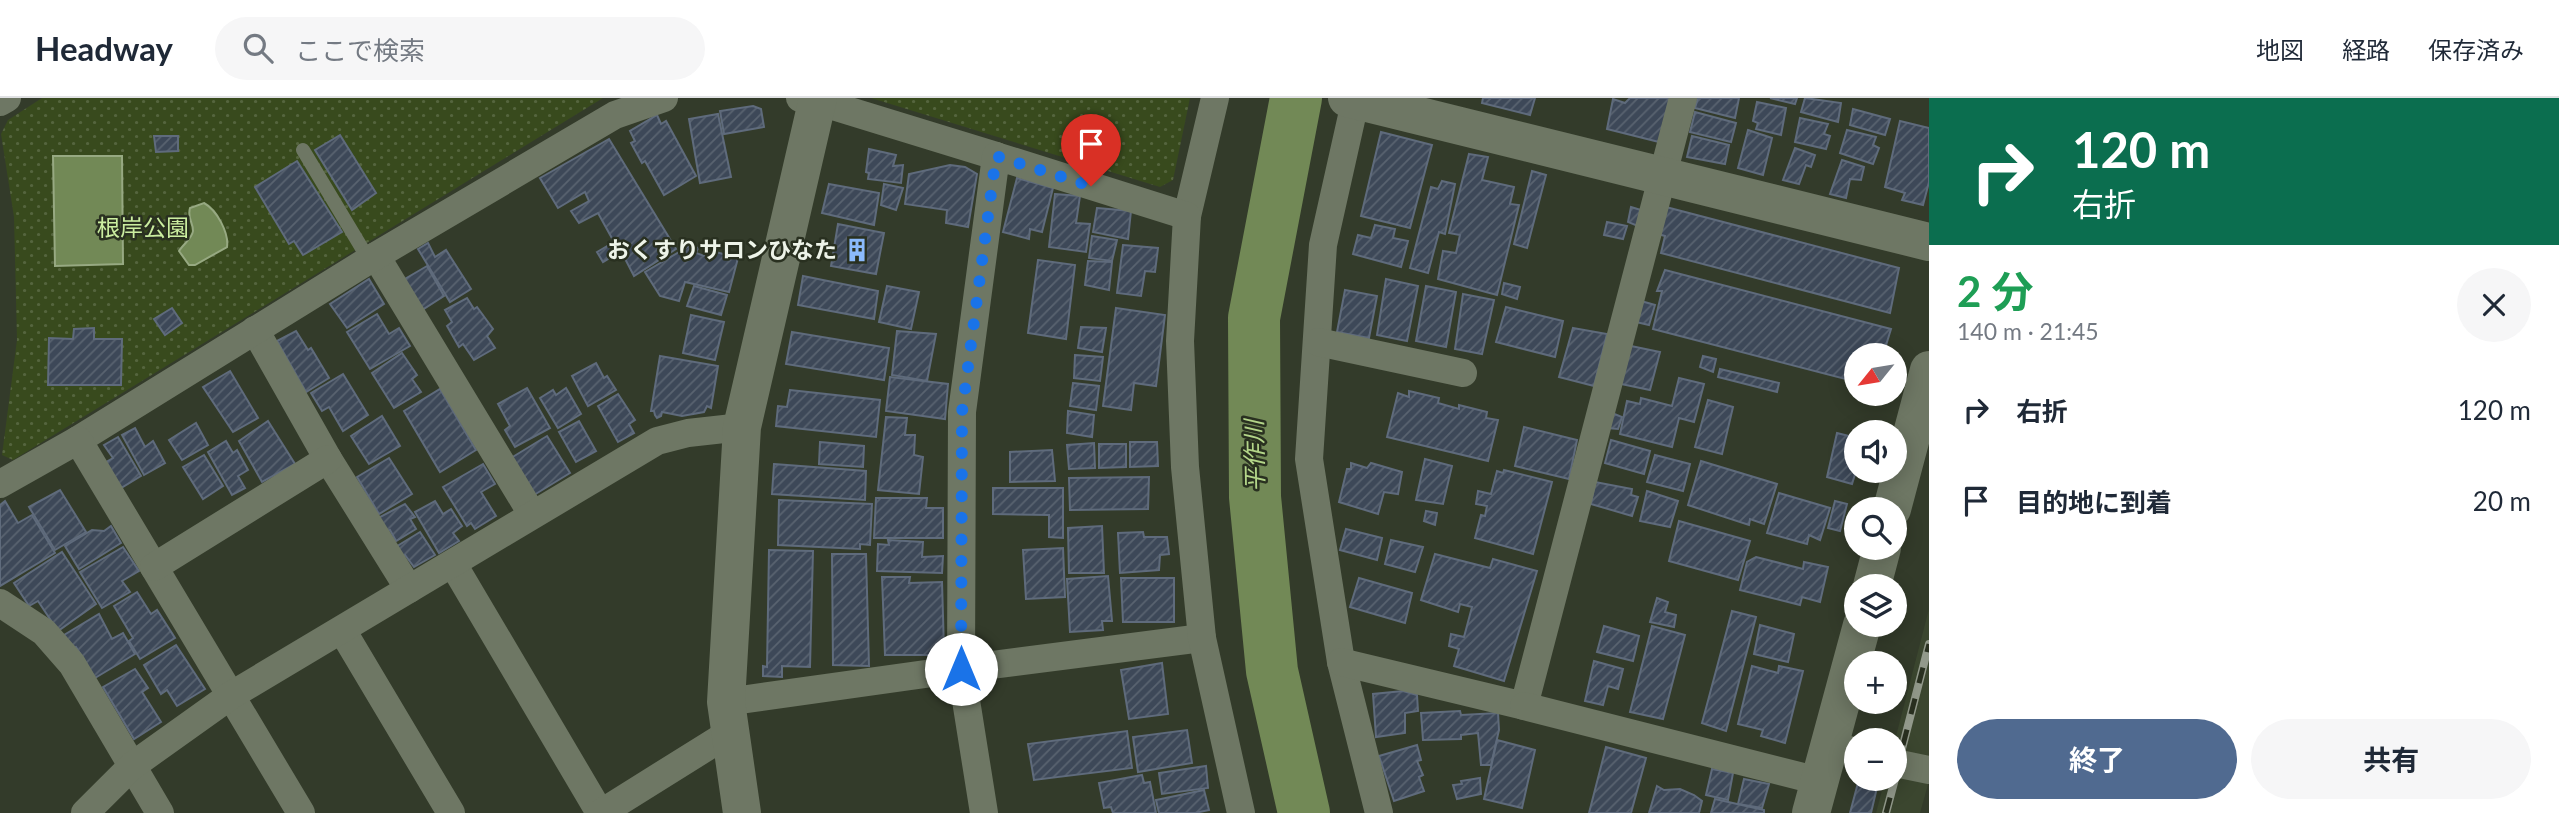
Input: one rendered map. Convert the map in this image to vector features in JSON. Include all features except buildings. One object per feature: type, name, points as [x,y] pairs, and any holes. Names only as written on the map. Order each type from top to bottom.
[{"type":"street","points":[[0,102],[7,98]]},
{"type":"street","points":[[0,484],[78,440],[373,258],[615,115],[664,98]]},
{"type":"street","points":[[1214,98],[1187,216],[1180,341],[1185,467],[1202,638],[1241,813]]},
{"type":"street","points":[[1524,706],[1683,98]]},
{"type":"street","points":[[742,813],[728,718],[742,427],[812,99],[1187,216]]},
{"type":"street","points":[[1379,813],[1340,662],[1309,459],[1323,245],[1352,99],[1929,242]]},
{"type":"street","points":[[984,813],[961,669],[962,412],[996,156]]},
{"type":"street","points":[[373,258],[532,514]]},
{"type":"street","points":[[255,330],[328,459],[409,589]]},
{"type":"street","points":[[1318,342],[1463,373]]},
{"type":"street","points":[[1895,497],[1929,370]]},
{"type":"street","points":[[85,813],[132,766],[230,696],[532,514],[657,441],[688,433],[742,427]]},
{"type":"street","points":[[78,440],[301,813]]},
{"type":"street","points":[[154,567],[328,459]]},
{"type":"street","points":[[453,564],[600,813],[728,718],[961,669],[1202,638]]},
{"type":"street","points":[[0,603],[44,632],[72,664],[160,813]]},
{"type":"street","points":[[342,630],[451,813]]},
{"type":"street","points":[[1340,662],[1524,706],[1815,797],[1843,748],[1859,637]]},
{"type":"street","points":[[1907,766],[1929,771]]},
{"type":"lane","points":[[303,150],[373,258]]},
{"type":"shaded area","points":[[53,156],[122,156],[123,264],[55,266]]},
{"type":"shaded area","points":[[204,203],[221,222],[227,247],[195,265],[189,265],[179,251],[192,234],[190,208]]},
{"type":"shaded area","points":[[1929,609],[1929,781],[1920,813],[1876,813],[1882,791],[1907,791],[1907,728],[1898,728],[1902,714],[1907,714],[1907,694]]},
{"type":"green space","name":"根岸公園","points":[[42,98],[603,98],[13,460],[2,455],[17,340],[14,217],[1,134],[8,120]]},
{"type":"green space","points":[[871,98],[1190,98],[1173,180],[1160,187]]},
{"type":"waterway","name":"平作川","points":[[1296,98],[1254,318],[1255,497],[1272,671],[1304,813]]},
{"type":"railway","points":[[1907,729],[1929,644]]},
{"type":"railway","points":[[1886,813],[1892,791]]},
{"type":"place","name":"おくすりサロンひなた","points":[[857,250]]},
{"type":"route","points":[[961,669],[962,412],[996,156],[1091,186]]}]
